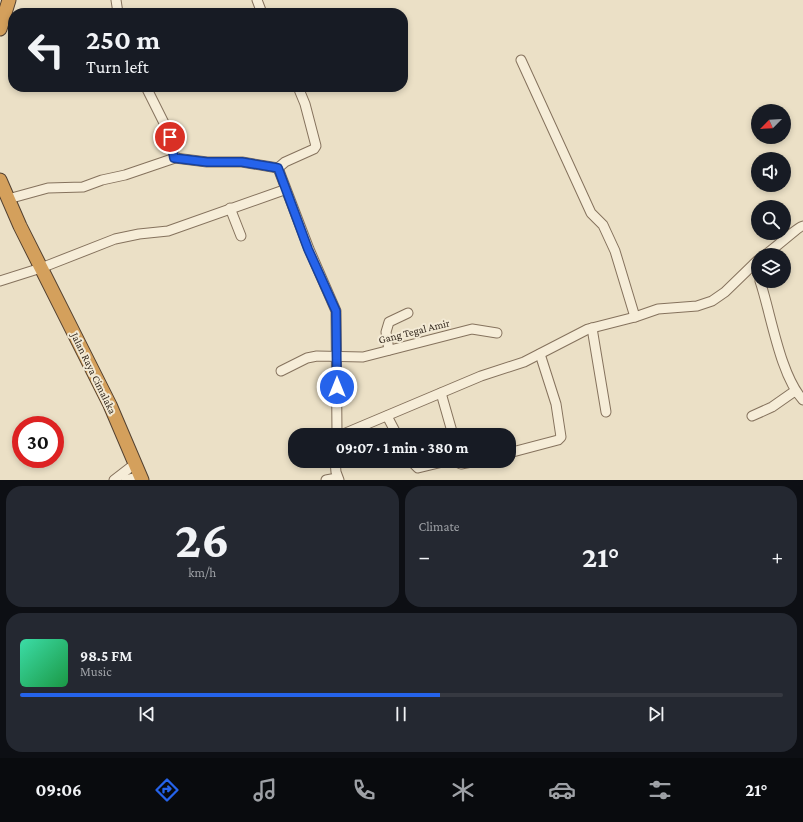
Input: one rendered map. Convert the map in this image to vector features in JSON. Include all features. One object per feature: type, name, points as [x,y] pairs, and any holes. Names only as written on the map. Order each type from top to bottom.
[{"type":"highway","points":[[0,29],[9,0]]},
{"type":"highway","name":"Jalan Raya Cimalaka","points":[[0,180],[41,268],[110,405],[139,473]]},
{"type":"street","points":[[521,60],[591,213],[603,225],[615,251],[635,317]]},
{"type":"street","points":[[148,92],[168,131],[174,158]]},
{"type":"street","points":[[278,168],[285,162],[314,149],[316,146],[305,104],[300,92]]},
{"type":"street","points":[[8,199],[48,188],[83,187],[102,180],[125,175],[174,158],[207,162],[242,162],[278,168]]},
{"type":"street","points":[[278,168],[284,190],[336,311],[337,428]]},
{"type":"street","points":[[0,281],[41,268],[115,239],[139,234],[168,231],[284,190]]},
{"type":"street","points":[[230,208],[242,236]]},
{"type":"street","points":[[776,248],[798,227],[803,226]]},
{"type":"street","points":[[358,428],[481,376],[508,368],[540,354],[571,336],[592,328],[635,317],[658,309],[697,306],[712,301],[751,267]]},
{"type":"street","points":[[762,288],[777,344],[796,392],[803,400]]},
{"type":"street","points":[[389,350],[386,332],[389,322],[408,313]]},
{"type":"street","points":[[592,328],[606,412]]},
{"type":"street","name":"Gang Tegal Amir","points":[[281,371],[307,358],[317,356],[363,357],[472,329],[497,333]]},
{"type":"street","points":[[516,452],[558,440],[561,437],[556,404],[540,354]]},
{"type":"street","points":[[752,416],[772,407],[792,392],[796,392]]},
{"type":"street","points":[[441,393],[451,428]]},
{"type":"street","points":[[387,416],[393,428]]},
{"type":"street","points":[[326,480],[338,479],[336,468]]},
{"type":"street","points":[[114,480],[139,473]]},
{"type":"street","points":[[126,480],[139,473]]},
{"type":"route","points":[[170,137],[174,158],[207,162],[242,162],[278,168],[284,190],[288,196],[308,249],[336,311],[337,387]]}]
